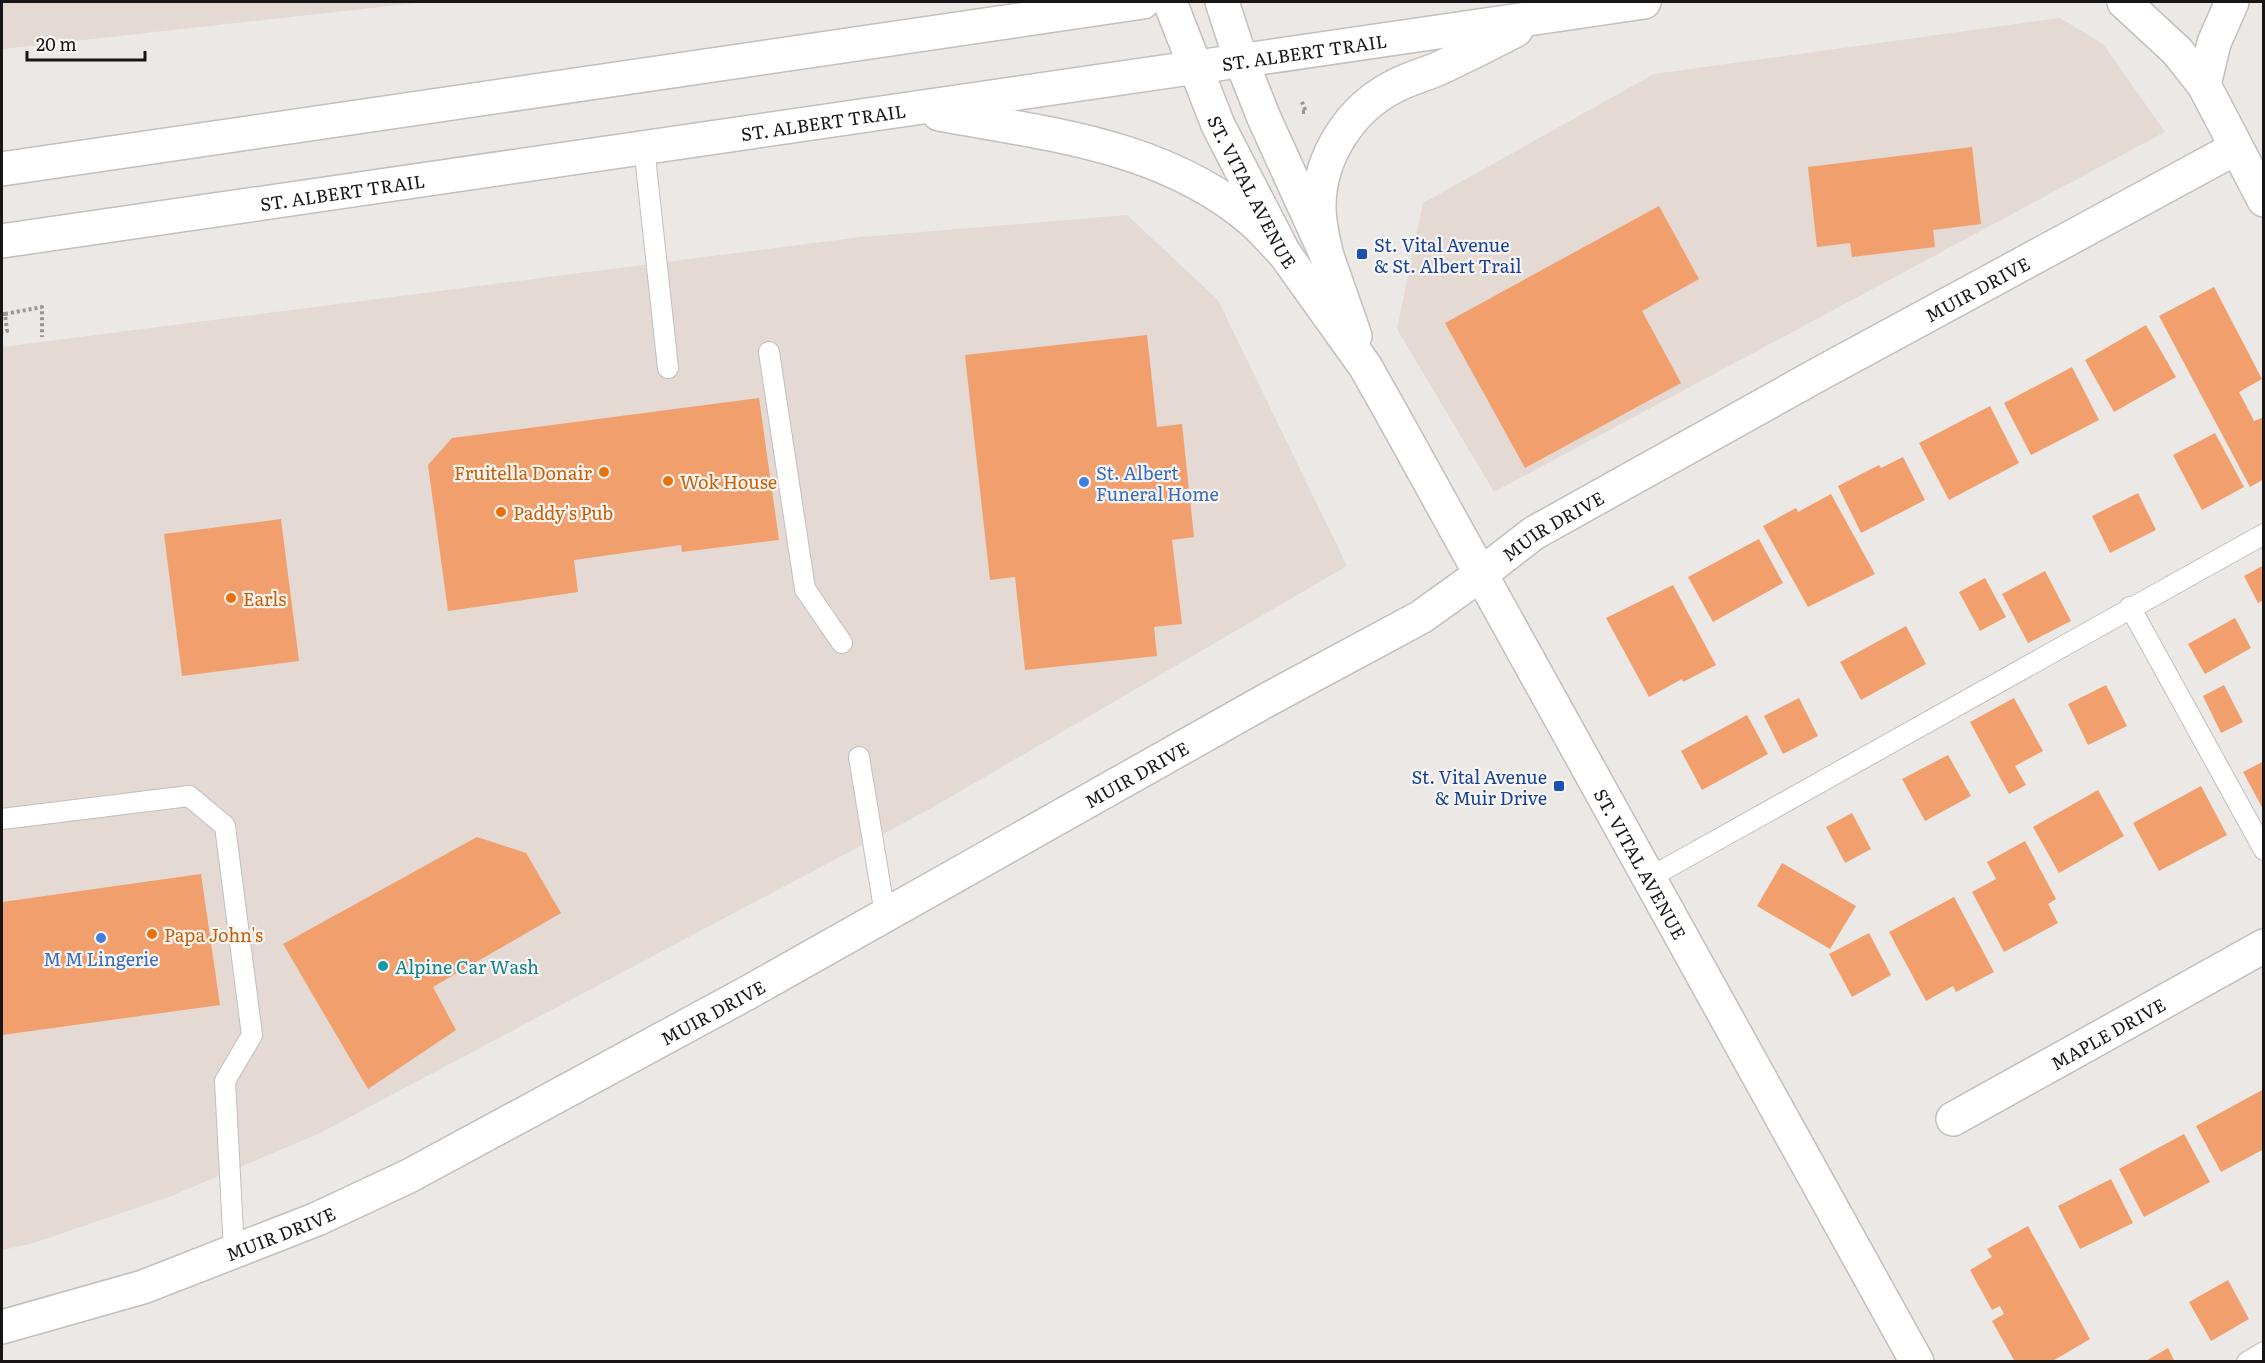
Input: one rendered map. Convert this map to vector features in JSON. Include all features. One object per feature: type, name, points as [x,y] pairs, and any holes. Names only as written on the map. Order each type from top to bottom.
[{"type":"street","points":[[2,169],[1143,2]]},
{"type":"street","name":"ST. VITAL AVENUE","points":[[1170,2],[1218,125],[1284,253],[1365,366],[1917,1362]]},
{"type":"street","name":"ST. VITAL AVENUE","points":[[1222,2],[1241,60],[1264,118],[1327,256],[1365,366]]},
{"type":"street","name":"ST. ALBERT TRAIL","points":[[2,241],[1644,2]]},
{"type":"street","points":[[2124,2],[2177,51],[2204,84],[2264,200]]},
{"type":"street","points":[[2204,84],[2214,43],[2232,2]]},
{"type":"street","points":[[1327,256],[1321,232],[1319,207],[1321,182],[1328,159],[1339,137],[1355,116],[1374,98],[1396,85],[1442,66],[1542,18]]},
{"type":"street","points":[[910,108],[1067,137],[1110,147],[1153,162],[1189,179],[1223,200],[1255,223],[1284,253]]},
{"type":"street","name":"MUIR DRIVE","points":[[2,1327],[143,1287],[317,1219],[409,1176],[738,997],[1264,701],[1421,617],[1534,533],[1821,373],[2236,148]]},
{"type":"street","name":"MAPLE DRIVE","points":[[1953,1119],[2264,946]]},
{"type":"lane","points":[[644,147],[668,368]]},
{"type":"lane","points":[[769,352],[805,589],[842,643]]},
{"type":"lane","points":[[1649,878],[2264,534]]},
{"type":"lane","points":[[2130,607],[2264,850]]},
{"type":"lane","points":[[859,757],[885,914]]},
{"type":"lane","points":[[2,819],[189,796],[225,826],[252,1035],[225,1081],[234,1251]]},
{"type":"lane","points":[[2247,1362],[2264,1352]]},
{"type":"path","points":[[2,332],[7,331],[3,314],[42,307],[42,337]]},
{"type":"shaded area","points":[[2,2],[426,2],[2,49]]},
{"type":"shaded area","points":[[2060,18],[2103,44],[2165,132],[1494,492],[1397,329],[1423,203],[1654,74]]},
{"type":"shaded area","points":[[1127,215],[1218,300],[1347,566],[928,810],[318,1134],[169,1197],[30,1244],[2,1250],[2,347],[861,237]]},
{"type":"building","points":[[1972,147],[1981,224],[1933,230],[1935,247],[1852,257],[1850,243],[1817,247],[1808,167]]},
{"type":"building","points":[[1659,206],[1699,279],[1642,311],[1681,383],[1525,468],[1445,323]]},
{"type":"building","points":[[2214,287],[2262,379],[2239,392],[2254,421],[2264,417],[2264,479],[2250,487],[2159,316]]},
{"type":"building","points":[[2146,325],[2176,377],[2114,412],[2085,360]]},
{"type":"building","name":"St. Albert Funeral Home","points":[[1147,335],[1157,427],[1182,424],[1194,537],[1172,540],[1182,624],[1154,627],[1157,656],[1025,670],[1015,577],[990,580],[965,355]]},
{"type":"building","points":[[2072,367],[2099,420],[2031,455],[2004,403]]},
{"type":"building","points":[[759,398],[779,540],[682,552],[681,545],[574,560],[578,592],[448,611],[428,465],[452,438]]},
{"type":"building","points":[[1990,406],[2019,463],[1949,500],[1919,443]]},
{"type":"building","points":[[2215,433],[2244,487],[2202,510],[2173,455]]},
{"type":"building","points":[[1903,457],[1925,500],[1861,533],[1838,486],[1879,465],[1881,468]]},
{"type":"building","points":[[2138,493],[2156,530],[2110,553],[2092,516]]},
{"type":"building","points":[[1831,494],[1875,574],[1808,607],[1763,526],[1796,508],[1798,512]]},
{"type":"building","name":"Earls","points":[[281,519],[299,661],[182,676],[164,534]]},
{"type":"building","points":[[1759,539],[1783,583],[1713,622],[1688,577]]},
{"type":"building","points":[[2264,565],[2264,600],[2258,603],[2244,576]]},
{"type":"building","points":[[2045,571],[2071,621],[2028,643],[2002,594]]},
{"type":"building","points":[[1985,578],[2006,617],[1980,631],[1959,592]]},
{"type":"building","points":[[1673,585],[1716,665],[1683,682],[1682,679],[1649,697],[1606,618]]},
{"type":"building","points":[[2235,618],[2251,648],[2205,674],[2188,644]]},
{"type":"building","points":[[1906,626],[1926,664],[1861,700],[1840,662]]},
{"type":"building","points":[[2106,685],[2127,726],[2088,745],[2068,704]]},
{"type":"building","points":[[2224,685],[2243,722],[2221,733],[2203,696]]},
{"type":"building","points":[[1799,698],[1818,736],[1783,754],[1764,716]]},
{"type":"building","points":[[2014,698],[2043,751],[2015,766],[2026,785],[2009,794],[1970,722]]},
{"type":"building","points":[[1747,715],[1768,754],[1702,790],[1681,751]]},
{"type":"building","points":[[1948,755],[1971,796],[1925,821],[1902,779]]},
{"type":"building","points":[[2264,761],[2264,811],[2243,772]]},
{"type":"building","points":[[2201,786],[2227,835],[2159,871],[2133,823]]},
{"type":"building","points":[[2098,790],[2124,836],[2059,873],[2033,827]]},
{"type":"building","points":[[1852,813],[1871,849],[1845,863],[1826,827]]},
{"type":"building","name":"Alpine Car Wash","points":[[477,837],[526,853],[561,913],[433,987],[456,1030],[368,1089],[283,944]]},
{"type":"building","points":[[2025,841],[2056,899],[2048,904],[2058,923],[2004,952],[1972,892],[1996,879],[1987,862]]},
{"type":"building","points":[[1782,863],[1856,906],[1830,949],[1757,906]]},
{"type":"building","points":[[201,874],[220,1005],[2,1035],[2,902]]},
{"type":"building","points":[[1954,897],[1994,972],[1956,992],[1953,986],[1926,1001],[1889,932]]},
{"type":"building","points":[[1869,933],[1891,975],[1852,997],[1829,954]]},
{"type":"building","points":[[2264,1089],[2264,1149],[2221,1172],[2196,1126]]},
{"type":"building","points":[[2184,1134],[2210,1182],[2144,1217],[2119,1169]]},
{"type":"building","points":[[2111,1179],[2133,1223],[2080,1249],[2058,1206]]},
{"type":"building","points":[[2028,1226],[2090,1339],[2051,1362],[2015,1362],[1992,1321],[2004,1314],[2000,1306],[1992,1310],[1970,1270],[1992,1257],[1987,1249]]},
{"type":"building","points":[[2228,1280],[2249,1319],[2211,1341],[2189,1302]]},
{"type":"building","points":[[2168,1348],[2175,1362],[2144,1362]]},
{"type":"place","name":"St. Vital Avenue & St. Albert Trail","points":[[1362,254]]},
{"type":"place","name":"Fruitella Donair","points":[[604,472]]},
{"type":"place","name":"Wok House","points":[[668,481]]},
{"type":"place","name":"St. Albert Funeral Home","points":[[1084,482]]},
{"type":"place","name":"Paddy's Pub","points":[[501,512]]},
{"type":"place","name":"Earls","points":[[231,598]]},
{"type":"place","name":"St. Vital Avenue & Muir Drive","points":[[1559,786]]},
{"type":"place","name":"Papa John's","points":[[152,934]]},
{"type":"place","name":"M M Lingerie","points":[[101,938]]},
{"type":"place","name":"Alpine Car Wash","points":[[383,966]]}]
